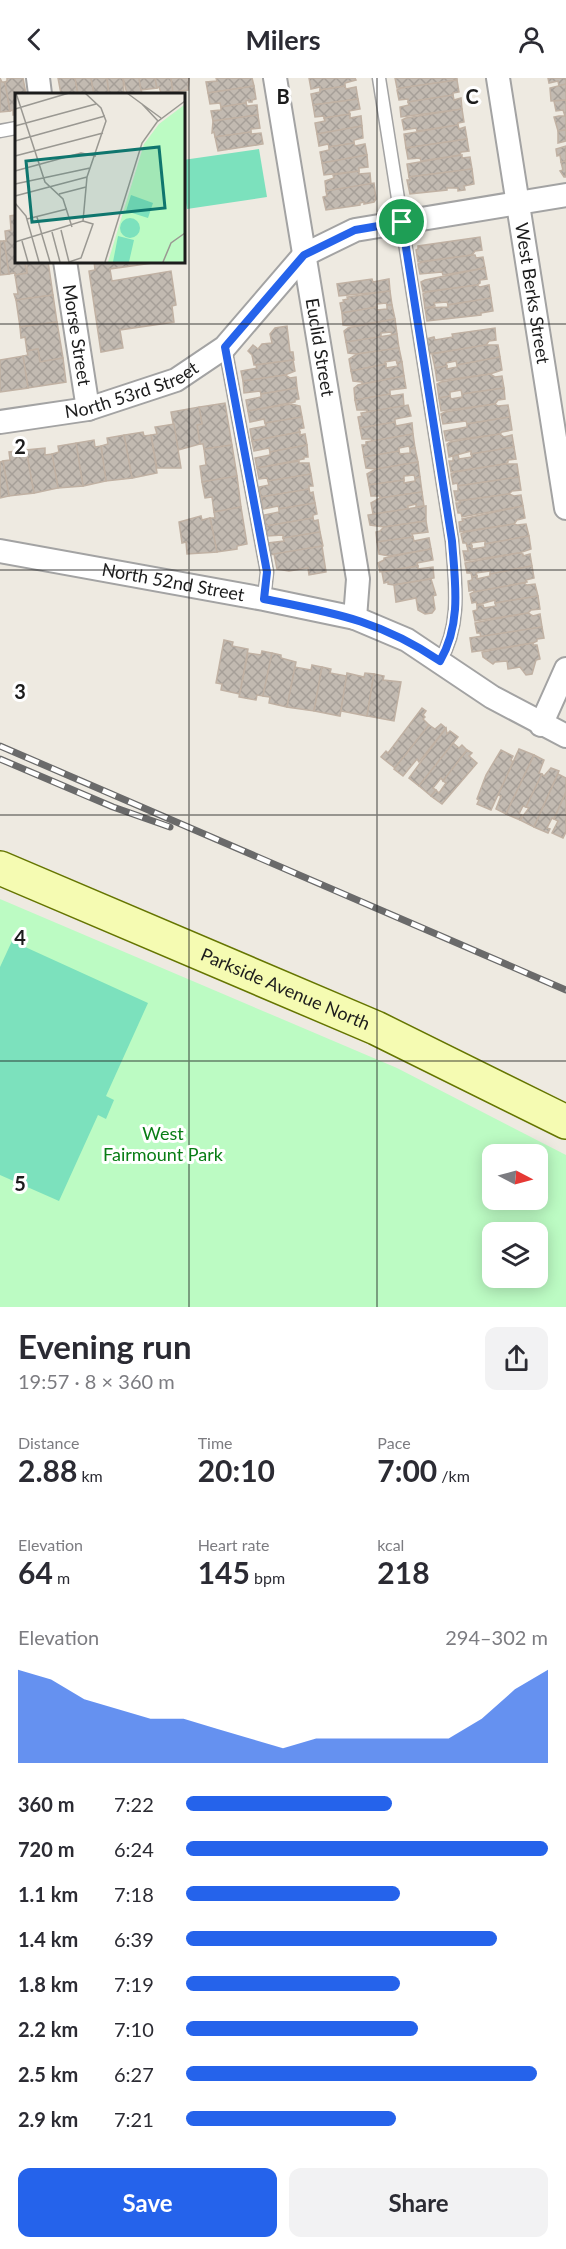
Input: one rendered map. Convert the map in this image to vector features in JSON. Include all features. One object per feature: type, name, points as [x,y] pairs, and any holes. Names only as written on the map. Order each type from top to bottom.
[{"type":"main road","name":"Parkside Avenue North","points":[[0,868],[376,1028],[566,1122]]},
{"type":"street","points":[[38,78],[40,93]]},
{"type":"street","name":"Euclid Street","points":[[275,78],[358,579],[355,618]]},
{"type":"street","name":"West Berks Street","points":[[498,78],[566,508]]},
{"type":"street","name":"North 53rd Street","points":[[0,422],[88,409],[176,380],[225,347],[304,255],[355,230],[566,195]]},
{"type":"street","name":"Morse Street","points":[[65,262],[88,409]]},
{"type":"street","name":"North 52nd Street","points":[[0,551],[355,618],[390,631],[440,661],[492,697],[541,725],[566,736]]},
{"type":"street","points":[[541,725],[566,669]]},
{"type":"lane","points":[[379,78],[452,541],[456,592],[455,615],[450,640],[440,661]]},
{"type":"lane","points":[[0,131],[15,128]]},
{"type":"lane","points":[[225,347],[267,572],[264,599]]},
{"type":"green space","points":[[259,149],[267,197],[187,209],[184,191],[184,160]]},
{"type":"green space","name":"West Fairmount Park","points":[[0,899],[397,1068],[545,1144],[482,1144],[482,1210],[548,1210],[548,1146],[566,1155],[566,1307],[0,1307]]},
{"type":"green space","points":[[12,941],[148,1003],[106,1096],[114,1100],[106,1119],[98,1115],[59,1201],[0,1175],[0,967]]},
{"type":"building","points":[[0,78],[2,82],[5,82],[10,111],[0,112]]},
{"type":"building","points":[[7,78],[23,78],[26,93],[15,93],[15,115],[13,115],[13,110],[10,111],[5,82]]},
{"type":"building","points":[[58,78],[75,78],[78,93],[61,93]]},
{"type":"building","points":[[75,78],[91,78],[94,93],[78,93]]},
{"type":"building","points":[[91,78],[107,78],[109,93],[94,93]]},
{"type":"building","points":[[107,78],[123,78],[124,93],[109,93]]},
{"type":"building","points":[[123,78],[139,78],[142,93],[127,93]]},
{"type":"building","points":[[139,78],[155,78],[157,88],[141,90]]},
{"type":"building","points":[[155,78],[171,78],[173,91],[161,93],[159,87],[157,88]]},
{"type":"building","points":[[171,78],[189,78],[188,90],[173,92]]},
{"type":"building","points":[[216,78],[252,78],[254,86],[208,93],[206,82],[217,81]]},
{"type":"building","points":[[309,78],[355,78],[356,80],[345,83],[345,86],[320,90],[320,87],[311,89]]},
{"type":"building","points":[[395,78],[457,78],[457,80],[397,88]]},
{"type":"building","points":[[548,78],[566,78],[566,84],[559,86],[558,81],[549,83]]},
{"type":"building","points":[[457,80],[459,92],[453,95],[408,102],[408,99],[399,100],[397,90],[401,88]]},
{"type":"building","points":[[566,84],[566,100],[551,101],[550,88]]},
{"type":"building","points":[[254,86],[256,99],[252,102],[249,100],[246,103],[221,107],[220,103],[210,104],[208,93]]},
{"type":"building","points":[[345,86],[346,89],[356,87],[358,99],[313,105],[311,94],[320,92],[320,90]]},
{"type":"building","points":[[453,95],[454,100],[461,98],[462,109],[401,117],[400,107],[409,105],[408,102]]},
{"type":"building","points":[[358,99],[360,109],[349,111],[350,114],[315,117],[313,105]]},
{"type":"building","points":[[566,100],[565,116],[563,110],[556,111],[554,101]]},
{"type":"building","points":[[246,103],[247,106],[257,105],[258,115],[213,121],[211,111]]},
{"type":"building","points":[[462,109],[464,122],[458,125],[417,131],[416,128],[404,130],[402,120],[406,118]]},
{"type":"building","points":[[350,114],[350,118],[361,116],[362,126],[317,134],[315,123],[325,121],[324,118]]},
{"type":"building","points":[[258,115],[260,128],[251,129],[251,132],[215,137],[214,132],[212,133],[213,121]]},
{"type":"building","points":[[566,116],[566,130],[558,131],[554,117]]},
{"type":"building","points":[[458,125],[459,129],[465,127],[467,139],[406,148],[404,134]]},
{"type":"building","points":[[362,126],[363,138],[354,140],[354,143],[329,147],[328,144],[319,146],[317,134]]},
{"type":"building","points":[[566,130],[566,141],[558,143],[558,131]]},
{"type":"building","points":[[251,132],[251,134],[261,133],[263,144],[218,151],[215,137]]},
{"type":"building","points":[[467,139],[469,151],[461,152],[460,155],[421,161],[420,158],[408,159],[406,148]]},
{"type":"building","points":[[354,143],[355,146],[365,144],[367,155],[322,163],[320,152],[329,150],[329,147]]},
{"type":"building","points":[[566,146],[566,161],[561,162],[556,149]]},
{"type":"building","points":[[367,155],[368,167],[359,168],[359,171],[324,175],[322,163]]},
{"type":"building","points":[[462,155],[462,158],[470,157],[472,169],[409,177],[407,164]]},
{"type":"building","points":[[566,161],[566,177],[564,177],[560,171],[563,170],[561,162]]},
{"type":"building","points":[[472,169],[474,184],[464,186],[465,190],[447,188],[447,190],[410,194],[407,180],[410,180],[409,177]]},
{"type":"building","points":[[359,171],[359,174],[370,173],[371,184],[326,191],[325,181],[334,178],[333,175]]},
{"type":"building","points":[[374,183],[376,199],[374,202],[326,210],[323,197],[327,196],[326,191]]},
{"type":"building","points":[[15,215],[15,262],[27,262],[25,264],[27,273],[9,274],[4,241],[6,241],[5,231],[11,230],[10,216]]},
{"type":"building","points":[[480,237],[482,250],[475,251],[472,255],[418,262],[416,250],[418,246]]},
{"type":"building","points":[[0,241],[4,241],[9,274],[0,275]]},
{"type":"building","points":[[475,255],[476,258],[483,257],[485,268],[443,275],[442,272],[420,274],[418,264],[422,262]]},
{"type":"building","points":[[27,262],[48,262],[53,295],[16,300],[14,294],[18,294],[15,275],[27,273]]},
{"type":"building","points":[[94,262],[152,262],[110,269],[112,281],[171,271],[176,305],[172,306],[174,322],[120,330],[123,348],[101,352],[89,271],[95,270]]},
{"type":"building","points":[[485,268],[487,279],[480,280],[477,285],[423,292],[421,282],[425,280]]},
{"type":"building","points":[[372,279],[373,282],[389,279],[390,291],[339,296],[337,284]]},
{"type":"building","points":[[477,285],[480,287],[489,285],[491,298],[448,305],[447,302],[434,303],[435,306],[425,308],[423,294],[427,292]]},
{"type":"building","points":[[390,291],[392,305],[377,304],[377,307],[342,313],[340,303],[348,299],[347,297]]},
{"type":"building","points":[[53,295],[57,322],[20,327],[16,300]]},
{"type":"building","points":[[491,298],[493,311],[481,313],[481,315],[427,321],[425,308],[448,307],[448,305]]},
{"type":"building","points":[[387,305],[392,305],[395,319],[352,326],[343,325],[342,313],[377,307],[377,310],[387,309]]},
{"type":"building","points":[[395,319],[397,334],[381,333],[381,337],[346,342],[344,331],[348,328]]},
{"type":"building","points":[[57,322],[63,358],[40,362],[38,349],[27,351],[25,337],[21,338],[20,327]]},
{"type":"building","points":[[287,326],[290,352],[293,352],[294,360],[254,365],[252,355],[248,351],[253,345],[258,349],[262,344],[272,343],[270,334],[275,328]]},
{"type":"building","points":[[495,328],[496,340],[489,341],[486,345],[429,354],[426,339],[434,337],[435,340],[453,337],[452,334]]},
{"type":"building","points":[[397,334],[399,348],[357,354],[348,353],[346,342]]},
{"type":"building","points":[[498,345],[500,357],[457,365],[456,361],[446,363],[447,366],[435,368],[432,354]]},
{"type":"building","points":[[399,348],[402,362],[397,363],[396,360],[351,371],[349,359],[357,354]]},
{"type":"building","points":[[38,349],[40,362],[63,358],[66,382],[28,388],[23,356],[28,355],[27,351]]},
{"type":"building","points":[[23,356],[28,388],[0,392],[0,360]]},
{"type":"building","points":[[500,357],[502,370],[490,374],[437,381],[435,368],[447,366],[447,369]]},
{"type":"building","points":[[293,360],[295,371],[285,375],[243,381],[241,371],[257,368],[256,365]]},
{"type":"building","points":[[402,362],[404,376],[362,384],[362,382],[353,381],[351,371],[386,364],[386,368],[398,366],[397,363]]},
{"type":"building","points":[[490,374],[495,377],[502,376],[504,388],[462,394],[461,390],[450,392],[450,396],[439,398],[437,384],[441,382]]},
{"type":"building","points":[[285,375],[290,378],[296,377],[297,388],[261,394],[260,391],[244,393],[243,381]]},
{"type":"building","points":[[404,376],[406,388],[390,390],[390,394],[355,400],[354,388],[358,385]]},
{"type":"building","points":[[297,388],[299,399],[295,402],[248,411],[246,400],[261,397],[261,394]]},
{"type":"building","points":[[504,388],[505,399],[498,400],[495,404],[441,411],[439,398],[450,396],[451,399],[462,397],[462,394]]},
{"type":"building","points":[[390,394],[391,396],[403,394],[404,406],[367,412],[367,410],[357,410],[355,400]]},
{"type":"building","points":[[225,403],[232,445],[204,449],[203,444],[200,444],[197,425],[202,424],[199,407]]},
{"type":"building","points":[[291,404],[300,406],[302,417],[265,423],[264,419],[250,422],[248,411]]},
{"type":"building","points":[[495,404],[508,405],[510,417],[467,424],[466,421],[443,424],[441,414],[445,412]]},
{"type":"building","points":[[408,405],[411,416],[395,419],[395,422],[360,428],[358,417],[362,416],[361,413]]},
{"type":"building","points":[[199,407],[202,424],[197,425],[200,444],[178,450],[171,412]]},
{"type":"building","points":[[302,417],[304,428],[299,429],[300,432],[252,441],[250,429],[266,426],[265,423]]},
{"type":"building","points":[[510,417],[512,430],[500,434],[446,441],[444,431],[467,427],[467,424]]},
{"type":"building","points":[[395,422],[396,426],[412,423],[413,434],[372,441],[362,439],[360,428]]},
{"type":"building","points":[[174,424],[181,468],[157,468],[151,435],[157,434],[155,427]]},
{"type":"building","points":[[143,432],[144,436],[151,435],[157,473],[132,478],[124,435]]},
{"type":"building","points":[[300,432],[300,435],[305,434],[307,445],[270,452],[269,448],[254,451],[252,441]]},
{"type":"building","points":[[413,434],[415,448],[410,449],[409,446],[399,448],[399,451],[364,457],[362,445],[366,445],[366,442]]},
{"type":"building","points":[[500,434],[504,437],[512,435],[514,447],[471,454],[471,451],[449,457],[447,444],[450,442]]},
{"type":"building","points":[[124,435],[132,478],[106,481],[101,446],[108,444],[107,438]]},
{"type":"building","points":[[94,440],[95,447],[101,446],[106,481],[83,486],[76,443]]},
{"type":"building","points":[[76,443],[83,486],[58,488],[52,454],[59,452],[58,446]]},
{"type":"building","points":[[232,445],[237,476],[202,482],[200,466],[206,465],[204,449]]},
{"type":"building","points":[[307,445],[308,457],[304,459],[257,468],[255,458],[270,455],[270,452]]},
{"type":"building","points":[[514,447],[516,459],[508,460],[505,464],[451,472],[449,461],[453,461],[453,456],[458,455],[459,459],[472,457],[471,454]]},
{"type":"building","points":[[45,448],[45,455],[52,454],[58,488],[34,493],[26,450]]},
{"type":"building","points":[[415,448],[418,462],[376,469],[366,468],[364,457],[399,451],[400,454],[410,453],[410,449]]},
{"type":"building","points":[[26,450],[34,493],[9,496],[3,461],[10,460],[9,452]]},
{"type":"building","points":[[3,461],[9,496],[0,498],[0,462]]},
{"type":"building","points":[[299,461],[299,463],[309,463],[311,474],[268,481],[267,478],[259,479],[257,468]]},
{"type":"building","points":[[418,462],[420,477],[404,476],[404,480],[369,485],[367,474],[376,469]]},
{"type":"building","points":[[517,464],[519,477],[458,486],[457,483],[453,484],[451,474],[455,472]]},
{"type":"building","points":[[311,474],[313,486],[309,486],[309,489],[261,497],[259,487],[269,485],[268,481]]},
{"type":"building","points":[[237,476],[241,507],[214,512],[212,497],[205,498],[202,482]]},
{"type":"building","points":[[420,477],[422,492],[380,498],[380,496],[371,496],[369,485],[404,480],[404,483],[415,481],[415,478]]},
{"type":"building","points":[[519,477],[521,490],[512,491],[509,494],[456,501],[454,491],[458,491],[458,486]]},
{"type":"building","points":[[309,489],[310,493],[313,492],[315,503],[279,509],[278,506],[263,509],[261,497]]},
{"type":"building","points":[[422,492],[424,506],[416,507],[416,504],[408,506],[408,509],[373,514],[371,503],[380,498]]},
{"type":"building","points":[[509,494],[521,495],[523,506],[462,517],[461,513],[458,513],[456,503],[460,503],[459,501]]},
{"type":"building","points":[[315,503],[317,514],[313,515],[313,518],[266,526],[264,515],[279,512],[279,509]]},
{"type":"building","points":[[426,506],[426,521],[384,527],[370,525],[368,515]]},
{"type":"building","points":[[523,506],[525,518],[517,520],[514,524],[460,532],[459,522],[463,521],[462,519]]},
{"type":"building","points":[[241,507],[247,544],[237,546],[237,549],[217,552],[210,518],[215,518],[214,512]]},
{"type":"building","points":[[201,516],[202,520],[210,518],[217,552],[187,554],[186,542],[182,543],[179,522]]},
{"type":"building","points":[[313,518],[314,521],[318,520],[320,532],[283,538],[283,535],[267,536],[266,526]]},
{"type":"building","points":[[426,521],[428,532],[412,534],[413,537],[377,542],[376,532],[384,527]]},
{"type":"building","points":[[526,524],[529,536],[485,544],[485,541],[471,543],[472,546],[463,543],[461,534],[465,532]]},
{"type":"building","points":[[320,532],[323,546],[270,555],[268,543]]},
{"type":"building","points":[[529,536],[531,549],[465,561],[463,551],[468,551],[467,546],[472,546],[472,549],[485,547],[485,544]]},
{"type":"building","points":[[413,537],[414,541],[429,538],[431,549],[389,556],[379,554],[377,542]]},
{"type":"building","points":[[322,546],[326,572],[309,575],[308,568],[289,571],[277,569],[274,554]]},
{"type":"building","points":[[431,549],[433,560],[417,563],[418,566],[380,572],[378,563],[384,558]]},
{"type":"building","points":[[519,553],[523,556],[530,554],[532,566],[490,574],[490,571],[476,573],[477,576],[472,577],[471,573],[467,573],[465,563]]},
{"type":"building","points":[[418,566],[418,569],[433,567],[434,578],[394,585],[384,583],[382,572]]},
{"type":"building","points":[[532,566],[534,578],[526,580],[527,582],[469,591],[468,581],[472,580],[472,577],[477,576],[477,579],[490,576],[490,574]]},
{"type":"building","points":[[431,579],[436,595],[433,596],[435,609],[432,613],[425,614],[418,610],[416,598],[396,602],[394,585]]},
{"type":"building","points":[[524,583],[535,584],[538,596],[495,603],[495,600],[477,605],[476,602],[472,603],[470,594],[474,592]]},
{"type":"building","points":[[538,596],[540,609],[475,621],[473,611],[477,610],[477,605],[483,605],[484,608],[496,606],[495,603]]},
{"type":"building","points":[[528,613],[533,616],[540,614],[542,627],[481,637],[480,633],[477,633],[475,623]]},
{"type":"building","points":[[542,627],[544,638],[537,639],[533,643],[472,652],[470,638]]},
{"type":"building","points":[[224,640],[233,642],[232,646],[248,649],[240,694],[221,690],[222,684],[216,683]]},
{"type":"building","points":[[533,643],[537,645],[540,659],[536,660],[532,674],[526,675],[520,667],[508,669],[507,661],[493,664],[483,657],[482,652]]},
{"type":"building","points":[[262,651],[272,653],[263,696],[257,695],[256,700],[239,697],[248,653],[261,655]]},
{"type":"building","points":[[272,653],[296,662],[287,707],[269,703],[270,697],[263,696]]},
{"type":"building","points":[[312,665],[322,667],[314,711],[287,707],[295,667],[311,670]]},
{"type":"building","points":[[322,667],[331,669],[330,673],[347,676],[340,716],[314,711]]},
{"type":"building","points":[[347,673],[364,677],[365,673],[374,674],[367,716],[341,711]]},
{"type":"building","points":[[374,674],[384,676],[383,680],[401,682],[394,721],[367,716]]},
{"type":"building","points":[[422,708],[426,711],[423,719],[429,725],[395,768],[381,757],[386,751],[388,753]]},
{"type":"building","points":[[441,724],[446,728],[419,762],[417,759],[403,776],[394,769],[429,725],[435,729]]},
{"type":"building","points":[[446,728],[447,734],[450,731],[458,737],[419,786],[409,778]]},
{"type":"building","points":[[453,743],[459,748],[462,745],[467,750],[443,781],[441,778],[433,788],[436,790],[431,796],[419,786]]},
{"type":"building","points":[[519,749],[534,755],[506,814],[496,809],[501,796],[498,795]]},
{"type":"building","points":[[467,750],[472,753],[469,756],[477,763],[442,804],[431,796],[436,790],[439,793],[446,783],[443,781]]},
{"type":"building","points":[[501,750],[513,756],[511,760],[513,762],[491,810],[477,804],[479,800],[477,799],[486,775]]},
{"type":"building","points":[[534,755],[544,760],[539,773],[542,774],[526,807],[523,806],[519,814],[522,815],[520,820],[506,814]]},
{"type":"building","points":[[551,768],[559,771],[534,827],[520,820],[529,808],[526,807],[542,774],[544,776]]},
{"type":"building","points":[[558,774],[566,778],[566,792],[554,819],[552,818],[547,828],[550,829],[548,833],[534,827]]},
{"type":"building","points":[[566,792],[566,832],[563,838],[552,833],[558,821],[554,819]]},
{"type":"railway","points":[[0,746],[566,990]]},
{"type":"railway","points":[[0,759],[113,807],[170,827]]},
{"type":"route","points":[[402,222],[452,541],[456,592],[455,615],[450,640],[440,661],[407,640],[376,625],[330,612],[264,599],[267,572],[225,347],[304,255],[355,230],[402,222]]}]
